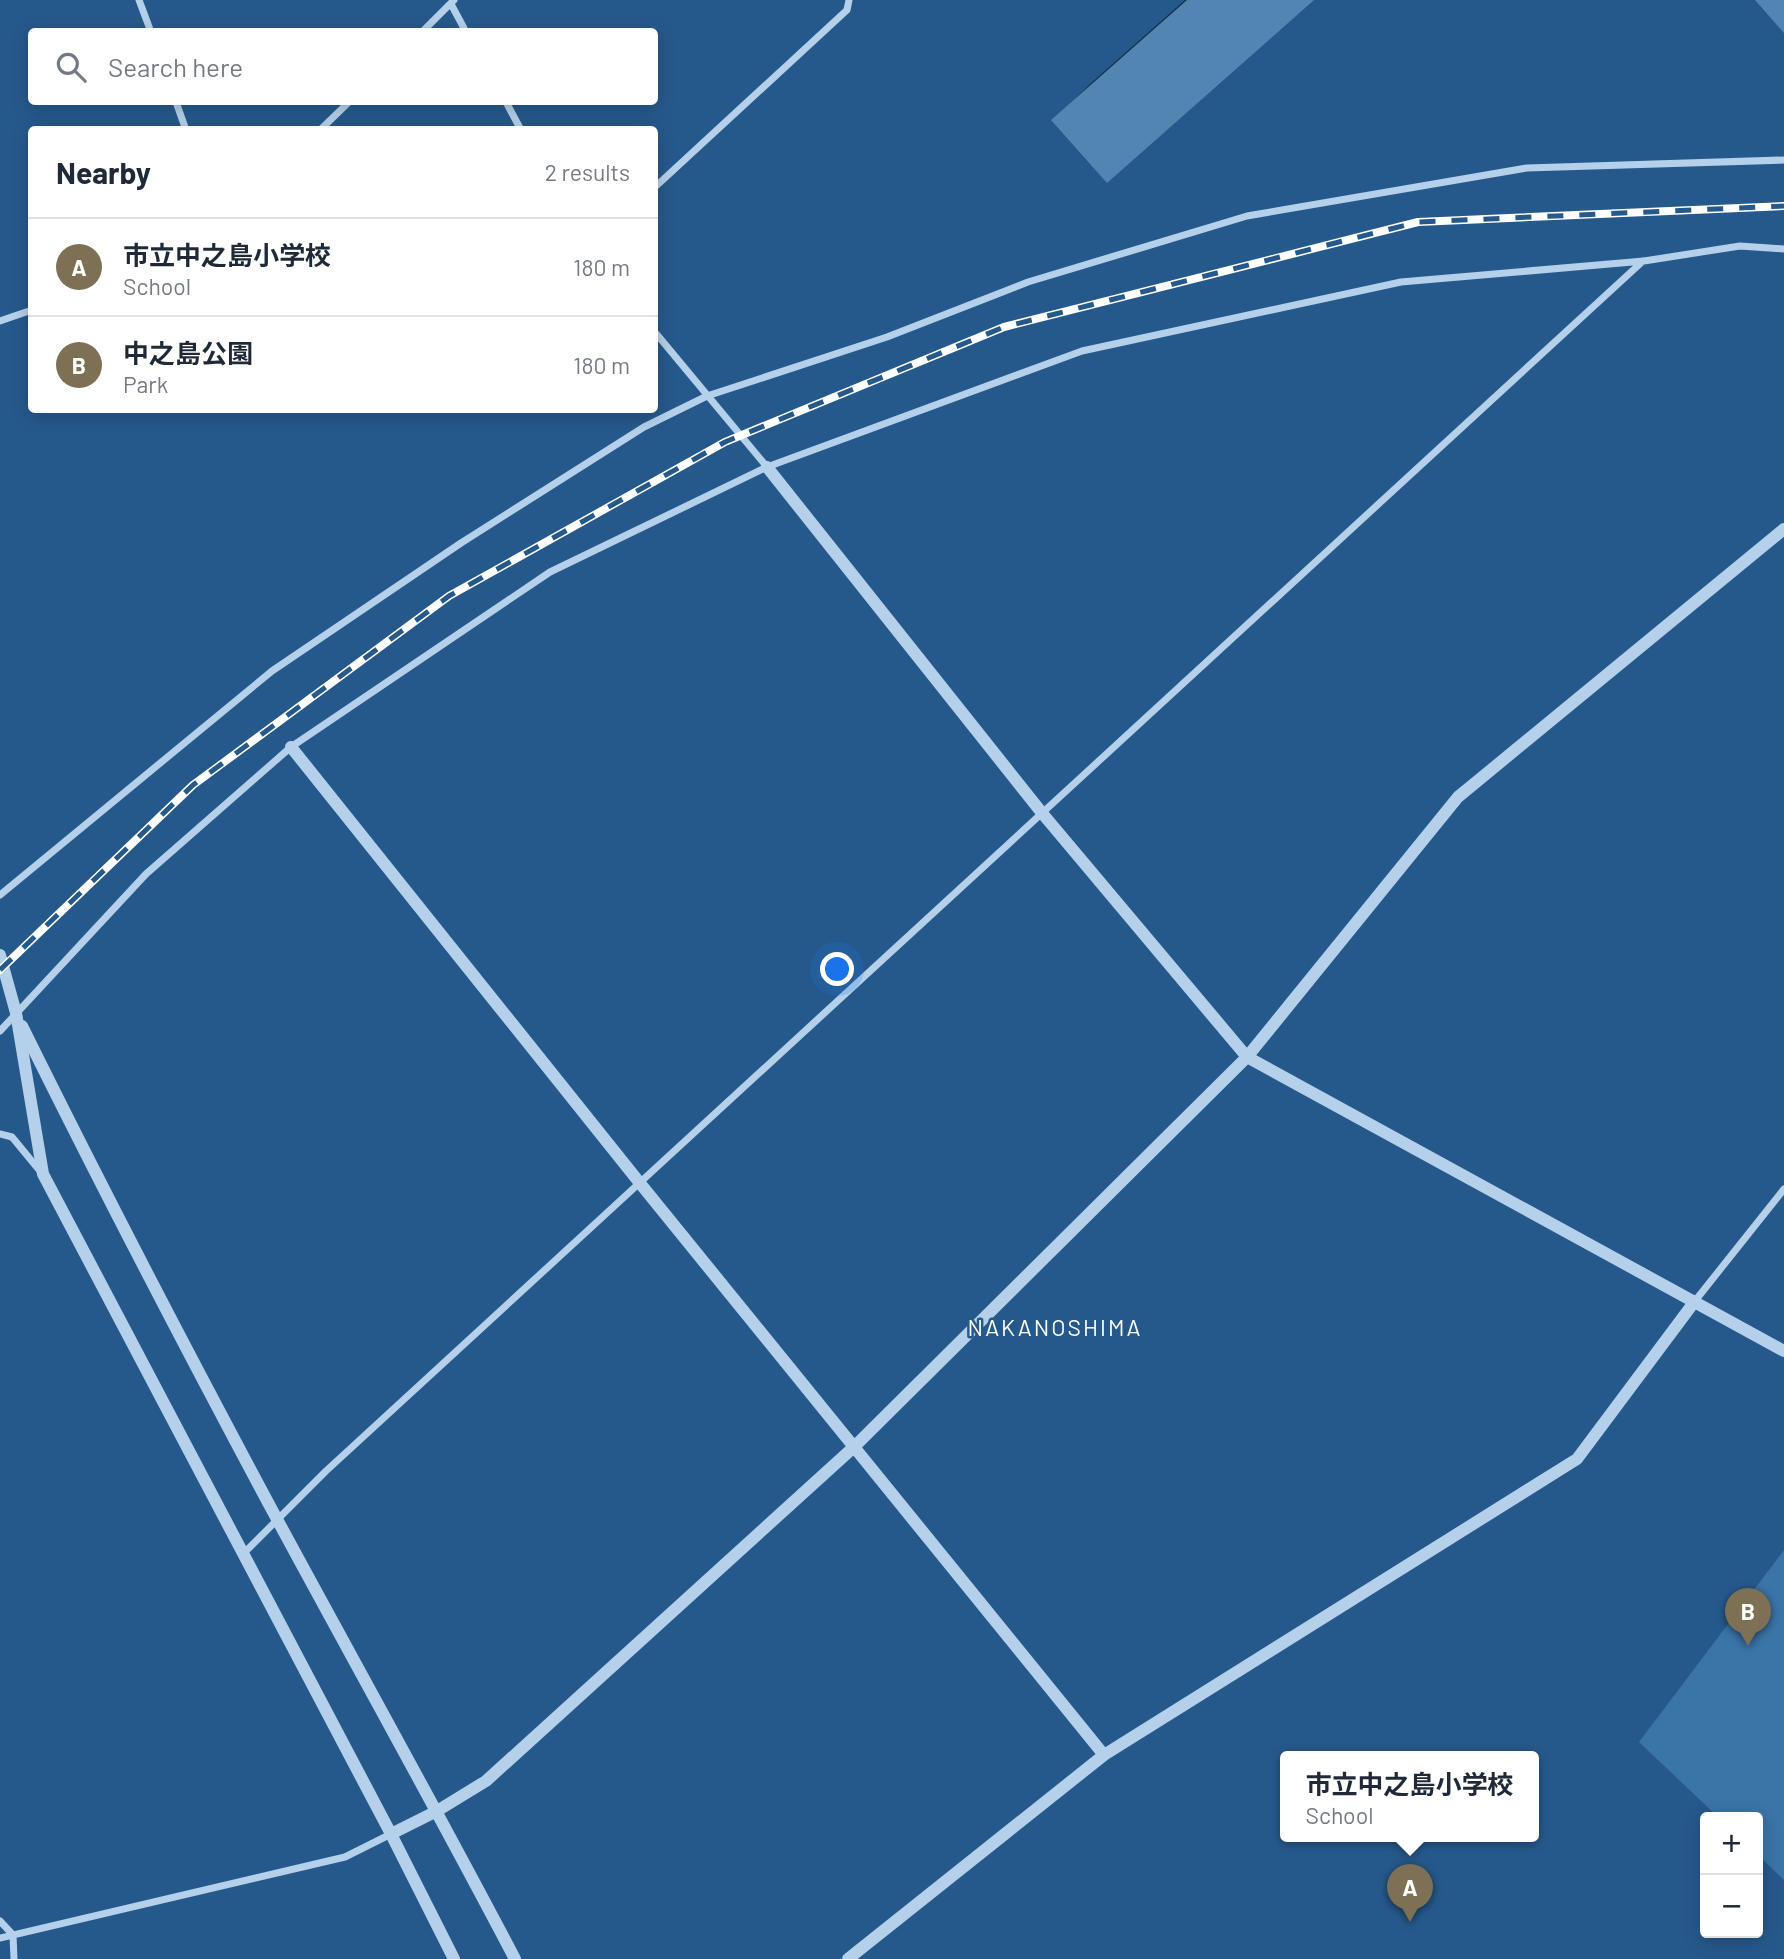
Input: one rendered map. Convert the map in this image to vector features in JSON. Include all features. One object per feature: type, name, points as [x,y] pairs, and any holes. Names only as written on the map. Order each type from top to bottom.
[{"type":"street","points":[[139,0],[149,28]]},
{"type":"street","points":[[658,184],[847,10],[849,0]]},
{"type":"street","points":[[426,28],[452,2],[464,28]]},
{"type":"street","points":[[177,105],[185,126]]},
{"type":"street","points":[[324,126],[346,105]]},
{"type":"street","points":[[508,105],[519,126]]},
{"type":"street","points":[[0,895],[272,671],[461,543],[633,434],[708,396],[887,337],[1028,282],[1247,216],[1527,168],[1784,160]]},
{"type":"street","points":[[0,1031],[146,874],[291,747],[550,572],[767,467],[1082,351],[1402,282],[1644,261],[1740,246],[1784,249]]},
{"type":"street","points":[[243,1554],[326,1471],[639,1182],[1644,261]]},
{"type":"street","points":[[0,321],[28,311]]},
{"type":"street","points":[[658,336],[767,467],[1042,813],[1247,1057],[1784,1350]]},
{"type":"street","points":[[0,1938],[345,1857],[437,1811],[486,1781],[855,1446],[1247,1057],[1458,797],[1784,529]]},
{"type":"street","points":[[291,747],[639,1182],[1104,1755]]},
{"type":"street","points":[[0,955],[16,1013],[43,1174]]},
{"type":"street","points":[[16,1013],[81,1146],[277,1519],[515,1959]]},
{"type":"street","points":[[0,1134],[12,1137],[43,1174],[391,1834],[454,1959]]},
{"type":"street","points":[[848,1959],[1104,1755],[1577,1459],[1695,1301],[1784,1189]]},
{"type":"street","points":[[0,1921],[13,1935],[14,1959]]},
{"type":"shaded area","points":[[1784,1550],[1784,1880],[1763,1860],[1763,1812],[1713,1812],[1639,1742]]},
{"type":"building","points":[[1187,0],[1314,0],[1107,183],[1051,120]]},
{"type":"building","points":[[1755,0],[1784,0],[1784,33]]},
{"type":"railway","points":[[0,970],[193,785],[449,596],[725,442],[1004,327],[1418,222],[1784,206]]},
{"type":"place","name":"中之島公園","points":[[1748,1646]]},
{"type":"place","name":"市立中之島小学校","points":[[1410,1922]]},
{"type":"district","name":"NAKANOSHIMA","points":[[1055,1327]]}]
